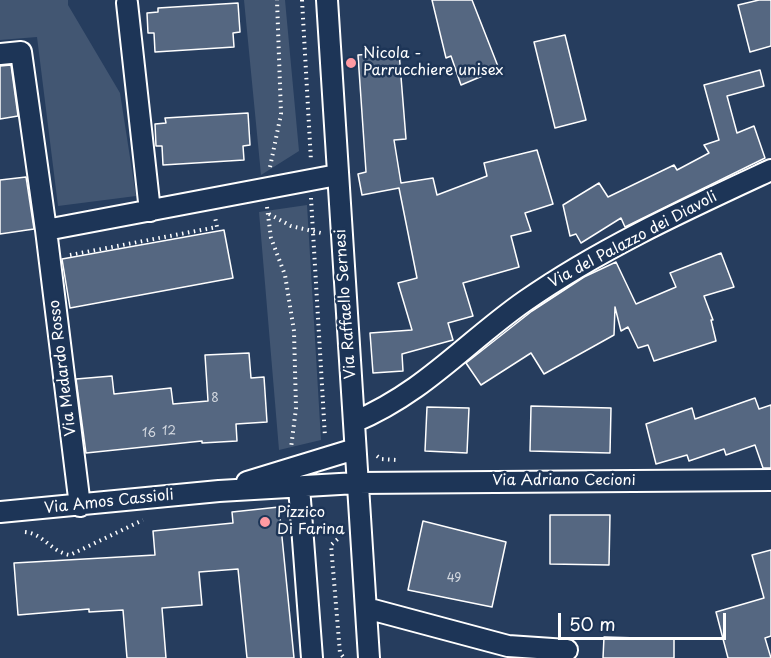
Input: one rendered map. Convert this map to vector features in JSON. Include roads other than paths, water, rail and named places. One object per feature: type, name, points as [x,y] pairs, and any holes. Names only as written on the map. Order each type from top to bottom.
[{"type":"street","name":"Via Raffaello Sernesi","points":[[327,0],[354,422],[365,448],[357,483],[369,658]]},
{"type":"street","points":[[127,3],[150,211]]},
{"type":"street","name":"Via Medardo Rosso","points":[[0,54],[21,52],[46,230],[80,506]]},
{"type":"street","name":"Via del Palazzo dei Diavoli","points":[[354,422],[376,413],[433,377],[522,303],[559,278],[701,202],[771,170]]},
{"type":"street","points":[[46,230],[337,175]]},
{"type":"street","name":"Via Amos Cassioli","points":[[219,491],[365,448]]},
{"type":"street","name":"Via Adriano Cecioni","points":[[357,483],[771,480]]},
{"type":"street","name":"Via Amos Cassioli","points":[[0,512],[219,491],[357,483]]},
{"type":"street","points":[[299,487],[312,658]]},
{"type":"street","points":[[366,608],[508,646],[567,650]]},
{"type":"place","name":"Nicola - Parrucchiere unisex","points":[[351,63]]},
{"type":"place","name":"Pizzico Di Farina","points":[[265,522]]}]
